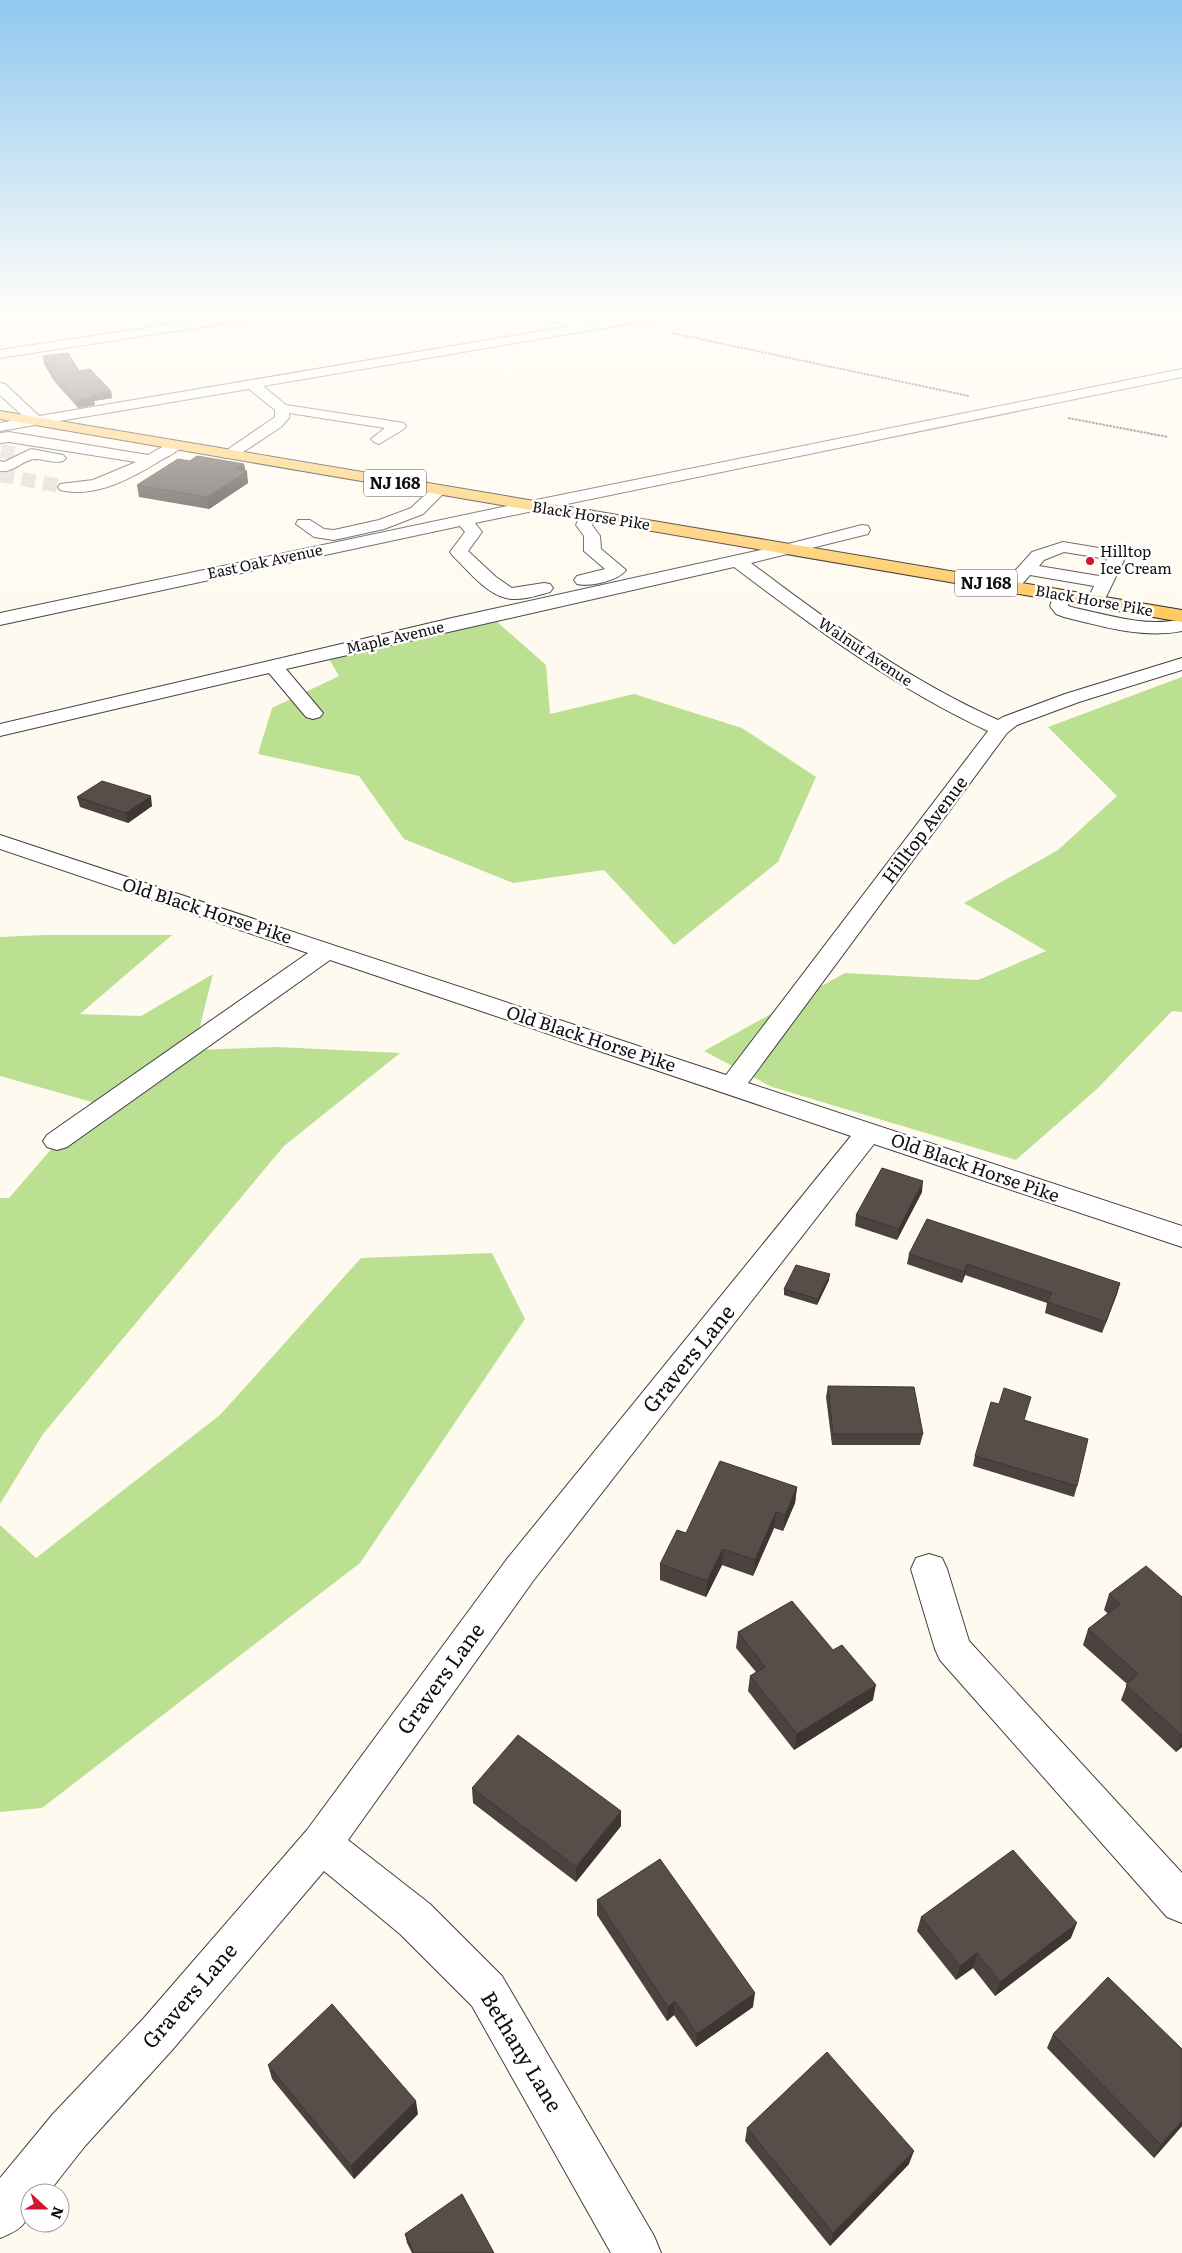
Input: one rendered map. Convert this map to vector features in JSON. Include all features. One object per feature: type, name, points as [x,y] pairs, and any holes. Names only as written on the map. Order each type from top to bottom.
[{"type":"main road","name":"Black Horse Pike","points":[[0,415],[1182,616]]},
{"type":"street","points":[[29,414],[36,421]]},
{"type":"street","points":[[0,427],[76,414]]},
{"type":"street","points":[[229,455],[276,424],[282,418],[282,414]]},
{"type":"street","points":[[327,414],[398,426],[379,438]]},
{"type":"street","name":"East Oak Avenue","points":[[0,619],[531,506],[987,414]]},
{"type":"street","points":[[130,471],[11,456],[10,437],[150,460]]},
{"type":"street","points":[[66,486],[81,488],[100,484],[130,471],[174,446]]},
{"type":"street","points":[[304,524],[320,533],[334,535],[384,524],[417,511],[439,490]]},
{"type":"street","points":[[464,520],[474,532],[459,552],[498,587],[507,593],[516,594],[609,574],[617,570],[594,551],[592,536],[584,525],[588,515]]},
{"type":"street","name":"Maple Avenue","points":[[0,730],[452,624],[790,549],[862,530]]},
{"type":"street","points":[[1010,587],[1038,556],[1064,547],[1117,556],[1096,602]]},
{"type":"street","name":"Walnut Avenue","points":[[737,561],[860,652],[942,702],[1000,730]]},
{"type":"street","points":[[1026,569],[1105,582]]},
{"type":"street","points":[[1061,596],[1059,606],[1062,610],[1070,613],[1149,627],[1170,628],[1182,625]]},
{"type":"street","name":"Hilltop Avenue","points":[[732,1086],[1000,730],[1010,721],[1072,698],[1182,664]]},
{"type":"street","points":[[274,667],[313,712]]},
{"type":"street","name":"Old Black Horse Pike","points":[[0,842],[1182,1237]]},
{"type":"street","points":[[57,1141],[327,951]]},
{"type":"street","name":"Gravers Lane","points":[[0,2215],[69,2130],[158,2034],[321,1844],[520,1570],[869,1132]]},
{"type":"street","points":[[929,1569],[953,1649],[1182,1903]]},
{"type":"street","name":"Bethany Lane","points":[[321,1844],[414,1920],[487,1991],[637,2253]]},
{"type":"path","points":[[1050,414],[1168,437]]},
{"type":"green space","points":[[496,621],[546,665],[550,714],[634,694],[742,728],[816,777],[778,862],[674,945],[604,870],[513,883],[404,839],[359,776],[258,754],[272,708],[339,676],[329,659]]},
{"type":"green space","points":[[1182,677],[1182,1012],[1172,1011],[1097,1089],[1016,1160],[772,1087],[704,1051],[845,973],[978,980],[1046,951],[964,903],[1058,850],[1117,796],[1048,727]]},
{"type":"green space","points":[[172,935],[80,1014],[141,1016],[213,974],[194,1050],[278,1047],[400,1053],[284,1146],[43,1434],[0,1504],[0,1198],[9,1198],[92,1102],[0,1076],[0,937]]},
{"type":"green space","points":[[492,1253],[525,1319],[360,1563],[42,1808],[0,1812],[0,1525],[36,1558],[220,1415],[361,1258]]},
{"type":"building","points":[[197,456],[244,464],[236,469],[247,471],[207,497],[137,485],[178,459],[190,461]]},
{"type":"building","points":[[102,781],[151,796],[126,813],[77,797]]},
{"type":"building","points":[[882,1168],[923,1181],[899,1229],[856,1215]]},
{"type":"building","points":[[927,1219],[1120,1283],[1106,1322],[1047,1302],[1052,1293],[967,1264],[964,1272],[909,1254]]},
{"type":"building","points":[[796,1265],[830,1274],[818,1299],[784,1289]]},
{"type":"building","points":[[828,1386],[914,1387],[923,1434],[833,1434]]},
{"type":"building","points":[[1004,1388],[1031,1397],[1024,1420],[1088,1439],[1077,1486],[975,1456],[991,1402],[999,1404]]},
{"type":"building","points":[[720,1461],[797,1487],[785,1515],[776,1512],[755,1560],[723,1549],[707,1581],[660,1564],[677,1530],[686,1533]]},
{"type":"building","points":[[1146,1566],[1182,1597],[1182,1736],[1126,1685],[1138,1674],[1088,1629],[1120,1604],[1109,1594]]},
{"type":"building","points":[[792,1601],[833,1650],[842,1645],[876,1685],[797,1734],[750,1676],[765,1667],[738,1632]]},
{"type":"building","points":[[518,1735],[621,1811],[576,1867],[472,1788]]},
{"type":"building","points":[[1013,1850],[1077,1923],[1000,1982],[977,1953],[960,1966],[921,1917]]},
{"type":"building","points":[[660,1859],[755,1993],[697,2034],[675,2001],[668,2007],[597,1900]]},
{"type":"building","points":[[1108,1977],[1182,2049],[1182,2121],[1161,2145],[1053,2034]]},
{"type":"building","points":[[332,2004],[416,2101],[351,2166],[268,2065]]},
{"type":"building","points":[[827,2052],[914,2151],[833,2233],[747,2128]]},
{"type":"building","points":[[462,2194],[494,2253],[414,2253],[405,2234]]},
{"type":"tunnel","points":[[1,451],[18,454]]},
{"type":"tunnel","points":[[0,475],[66,487]]},
{"type":"place","name":"Hilltop Ice Cream","points":[[1090,561]]}]
